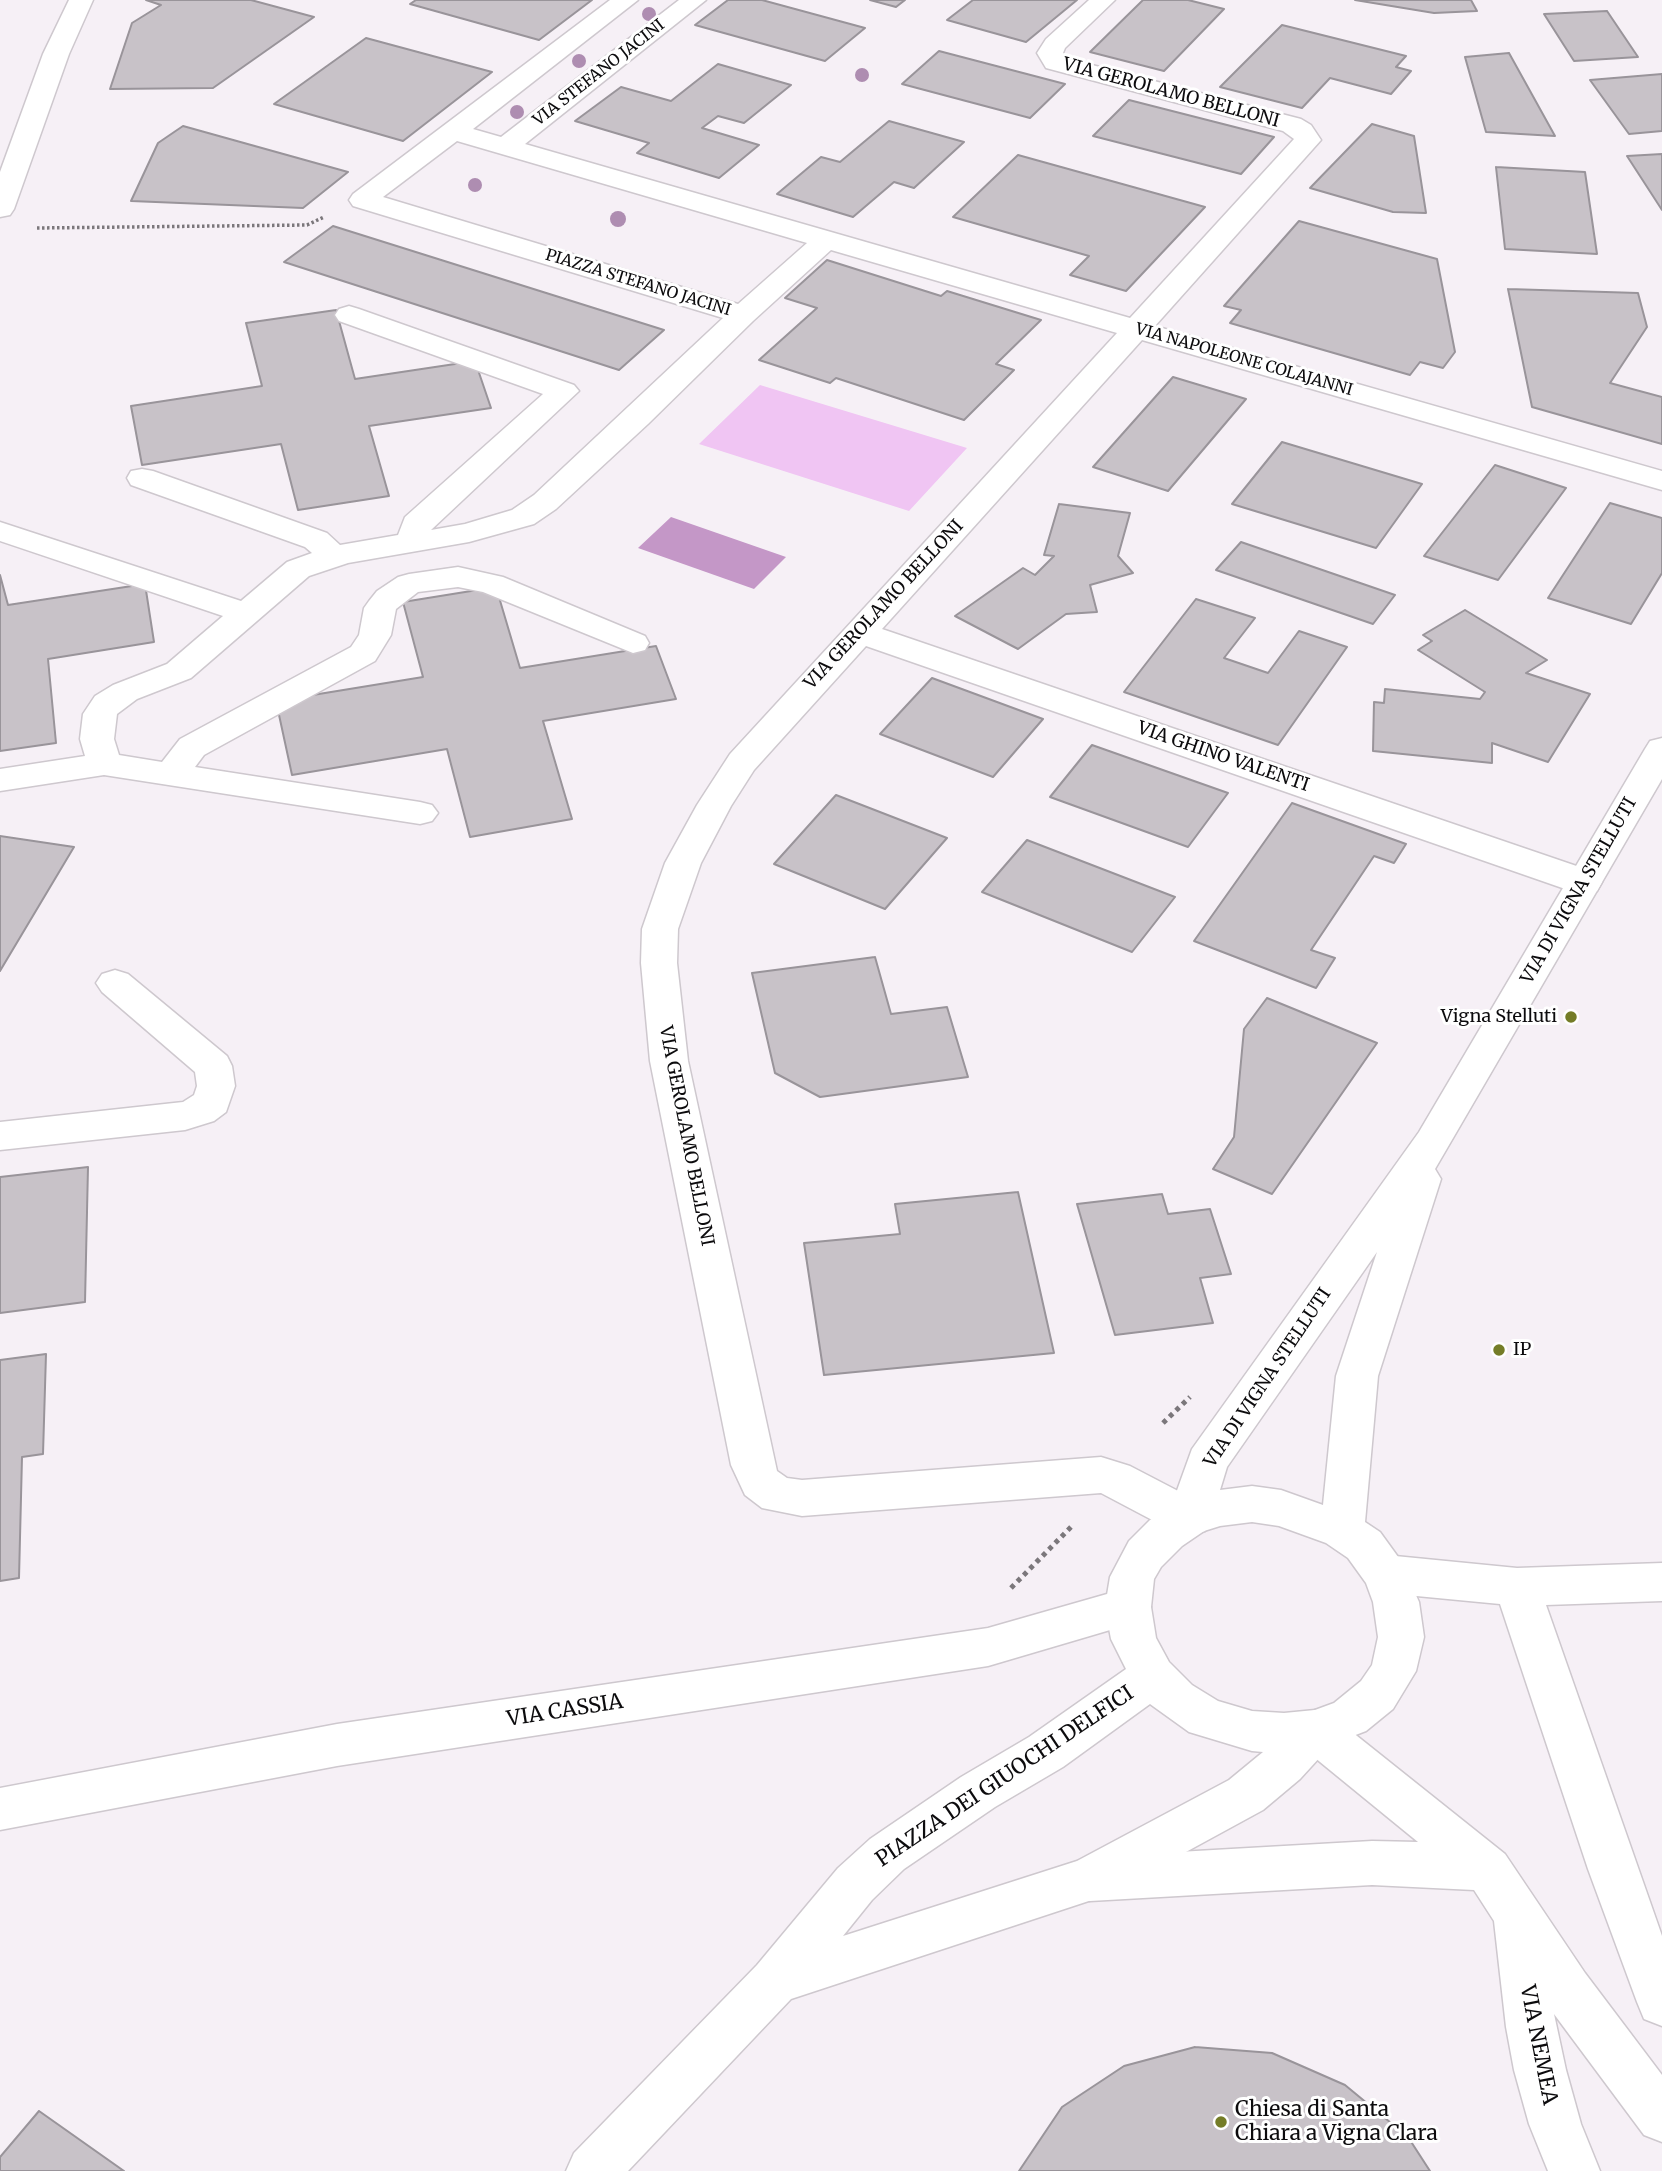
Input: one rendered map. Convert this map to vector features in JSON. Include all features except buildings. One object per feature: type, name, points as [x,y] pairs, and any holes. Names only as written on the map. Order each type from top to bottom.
[{"type":"street","points":[[0,209],[56,54],[81,0]]},
{"type":"street","points":[[453,132],[626,0]]},
{"type":"street","name":"VIA STEFANO JACINI","points":[[505,147],[694,0]]},
{"type":"street","name":"VIA GEROLAMO BELLONI","points":[[1103,0],[1055,44],[1050,54],[1055,63],[1292,125],[1302,131],[1308,140],[1134,328],[862,633],[786,710],[742,762],[714,805],[683,863],[660,929],[659,963],[669,1061],[754,1465],[760,1482],[777,1495],[802,1498],[1101,1475],[1115,1478],[1189,1518]]},
{"type":"street","points":[[453,132],[825,241]]},
{"type":"street","name":"PIAZZA STEFANO JACINI","points":[[453,132],[363,200],[743,314],[825,241]]},
{"type":"street","name":"VIA NAPOLEONE COLAJANNI","points":[[825,241],[1662,481]]},
{"type":"street","points":[[349,314],[564,391],[416,524],[413,542]]},
{"type":"street","points":[[104,764],[97,738],[100,714],[107,703],[125,692],[178,671],[298,569],[334,556],[499,527],[523,517],[545,502],[637,418],[743,314]]},
{"type":"street","points":[[142,478],[316,540],[334,556]]},
{"type":"street","points":[[0,531],[246,613]]},
{"type":"street","points":[[170,775],[192,747],[363,654],[375,635],[380,608],[388,598],[409,584],[457,577],[492,584],[633,643]]},
{"type":"street","name":"VIA GHINO VALENTI","points":[[862,633],[1584,882]]},
{"type":"street","name":"VIA DI VIGNA STELLUTI","points":[[1189,1518],[1207,1461],[1433,1142],[1662,749]]},
{"type":"street","points":[[0,780],[104,764],[420,813]]},
{"type":"street","points":[[0,1136],[185,1116],[200,1111],[212,1102],[216,1087],[213,1066],[115,983]]},
{"type":"street","name":"VIA DI VIGNA STELLUTI","points":[[1342,1530],[1356,1376],[1433,1142]]},
{"type":"street","name":"PIAZZA DEI GIUOCHI DELFICI","points":[[1252,1504],[1281,1507],[1342,1530],[1364,1545],[1385,1574],[1396,1602],[1401,1637],[1393,1671],[1377,1695],[1350,1717],[1315,1730],[1284,1733],[1252,1731],[1205,1718],[1177,1699],[1153,1676],[1134,1639],[1128,1607],[1132,1577],[1145,1554],[1166,1533],[1189,1518],[1220,1508],[1252,1504]]},
{"type":"street","points":[[1385,1574],[1517,1587],[1662,1582]]},
{"type":"street","points":[[1517,1587],[1612,1870],[1662,2002]]},
{"type":"street","name":"VIA CASSIA","points":[[0,1809],[337,1745],[988,1647],[1128,1607]]},
{"type":"street","name":"PIAZZA DEI GIUOCHI DELFICI","points":[[775,1981],[856,1884],[887,1854],[978,1792],[1046,1752],[1153,1676]]},
{"type":"street","points":[[1315,1730],[1488,1870]]},
{"type":"street","name":"PIAZZA DEI GIUOCHI DELFICI","points":[[775,1981],[1090,1880],[1246,1795],[1283,1764],[1315,1730]]},
{"type":"street","name":"PIAZZA DEI GIUOCHI DELFICI","points":[[1090,1880],[1372,1863],[1447,1865],[1488,1870]]},
{"type":"street","name":"VIA NEMEA","points":[[1488,1870],[1567,1990],[1662,2117]]},
{"type":"street","name":"VIA NEMEA","points":[[1518,1916],[1531,2026],[1540,2070],[1555,2124],[1574,2171]]},
{"type":"street","points":[[593,2171],[775,1981]]},
{"type":"path","points":[[28,228],[307,226]]},
{"type":"path","points":[[1008,1592],[1072,1526]]},
{"type":"shaded area","points":[[760,385],[967,448],[909,511],[699,444]]},
{"type":"shaded area","points":[[671,517],[786,557],[754,589],[638,548]]},
{"type":"place","name":"Vigna Stelluti","points":[[1571,1017]]},
{"type":"place","name":"IP","points":[[1499,1350]]},
{"type":"place","name":"Chiesa di Santa Chiara a Vigna Clara","points":[[1221,2122]]}]
